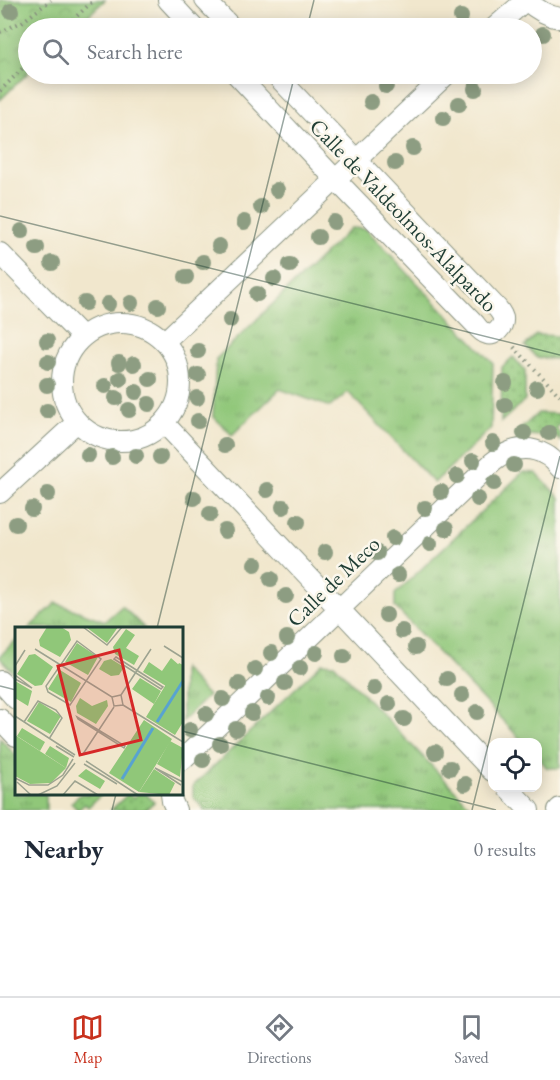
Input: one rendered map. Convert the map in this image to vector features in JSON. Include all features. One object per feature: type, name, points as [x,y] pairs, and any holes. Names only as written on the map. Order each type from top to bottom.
[{"type":"street","points":[[168,0],[185,18]]},
{"type":"street","points":[[205,0],[222,18]]},
{"type":"street","points":[[505,18],[526,0],[538,10],[560,18]]},
{"type":"street","name":"Calle de Valdeolmos-Alalpardo","points":[[245,84],[485,334],[492,335],[498,330],[503,316],[498,309],[284,84]]},
{"type":"street","points":[[165,341],[436,84]]},
{"type":"street","points":[[0,253],[82,337]]},
{"type":"street","points":[[115,323],[133,324],[150,330],[165,341],[174,353],[181,382],[179,397],[164,423],[155,431],[144,436],[121,441],[97,436],[77,422],[64,398],[62,385],[67,359],[73,347],[82,337],[98,328],[115,323]]},
{"type":"street","points":[[0,493],[77,422]]},
{"type":"street","points":[[164,423],[488,767]]},
{"type":"street","name":"Calle de Meco","points":[[183,759],[503,454],[512,450],[537,451],[546,455],[560,468]]},
{"type":"street","points":[[0,681],[15,698]]},
{"type":"street","points":[[0,719],[15,735]]},
{"type":"street","points":[[512,792],[529,810]]},
{"type":"street","points":[[171,795],[176,810]]},
{"type":"path","points":[[27,18],[51,0]]},
{"type":"path","points":[[75,18],[94,0]]},
{"type":"path","points":[[0,32],[18,24]]},
{"type":"path","points":[[0,91],[18,73]]},
{"type":"path","points":[[514,347],[560,396]]},
{"type":"green space","points":[[0,0],[105,0],[86,18],[18,18],[18,83],[0,100]]},
{"type":"green space","points":[[351,228],[366,229],[493,363],[491,428],[434,483],[348,392],[330,407],[280,389],[232,435],[213,416],[216,359]]},
{"type":"green space","points":[[536,335],[560,336],[560,359],[537,358],[525,346]]},
{"type":"green space","points":[[513,357],[525,370],[525,400],[501,422],[502,367]]},
{"type":"green space","points":[[538,413],[560,414],[560,424],[556,428],[560,433],[560,441],[555,436],[514,435]]},
{"type":"green space","points":[[523,472],[536,473],[560,498],[560,768],[547,768],[542,762],[542,738],[519,738],[395,607],[395,594]]},
{"type":"green space","points":[[56,603],[105,621],[122,606],[143,627],[30,627]]},
{"type":"green space","points":[[15,641],[15,675],[0,658]]},
{"type":"green space","points":[[322,663],[334,664],[474,810],[205,810],[193,797],[193,786]]},
{"type":"green space","points":[[183,669],[208,696],[183,720]]},
{"type":"green space","points":[[0,738],[15,755],[15,795],[46,795],[46,810],[0,810]]},
{"type":"green space","points":[[80,795],[101,795],[88,807],[85,804],[78,810],[71,803]]},
{"type":"green space","points":[[127,795],[133,798],[136,795],[147,795],[154,802],[145,810],[111,810]]}]
